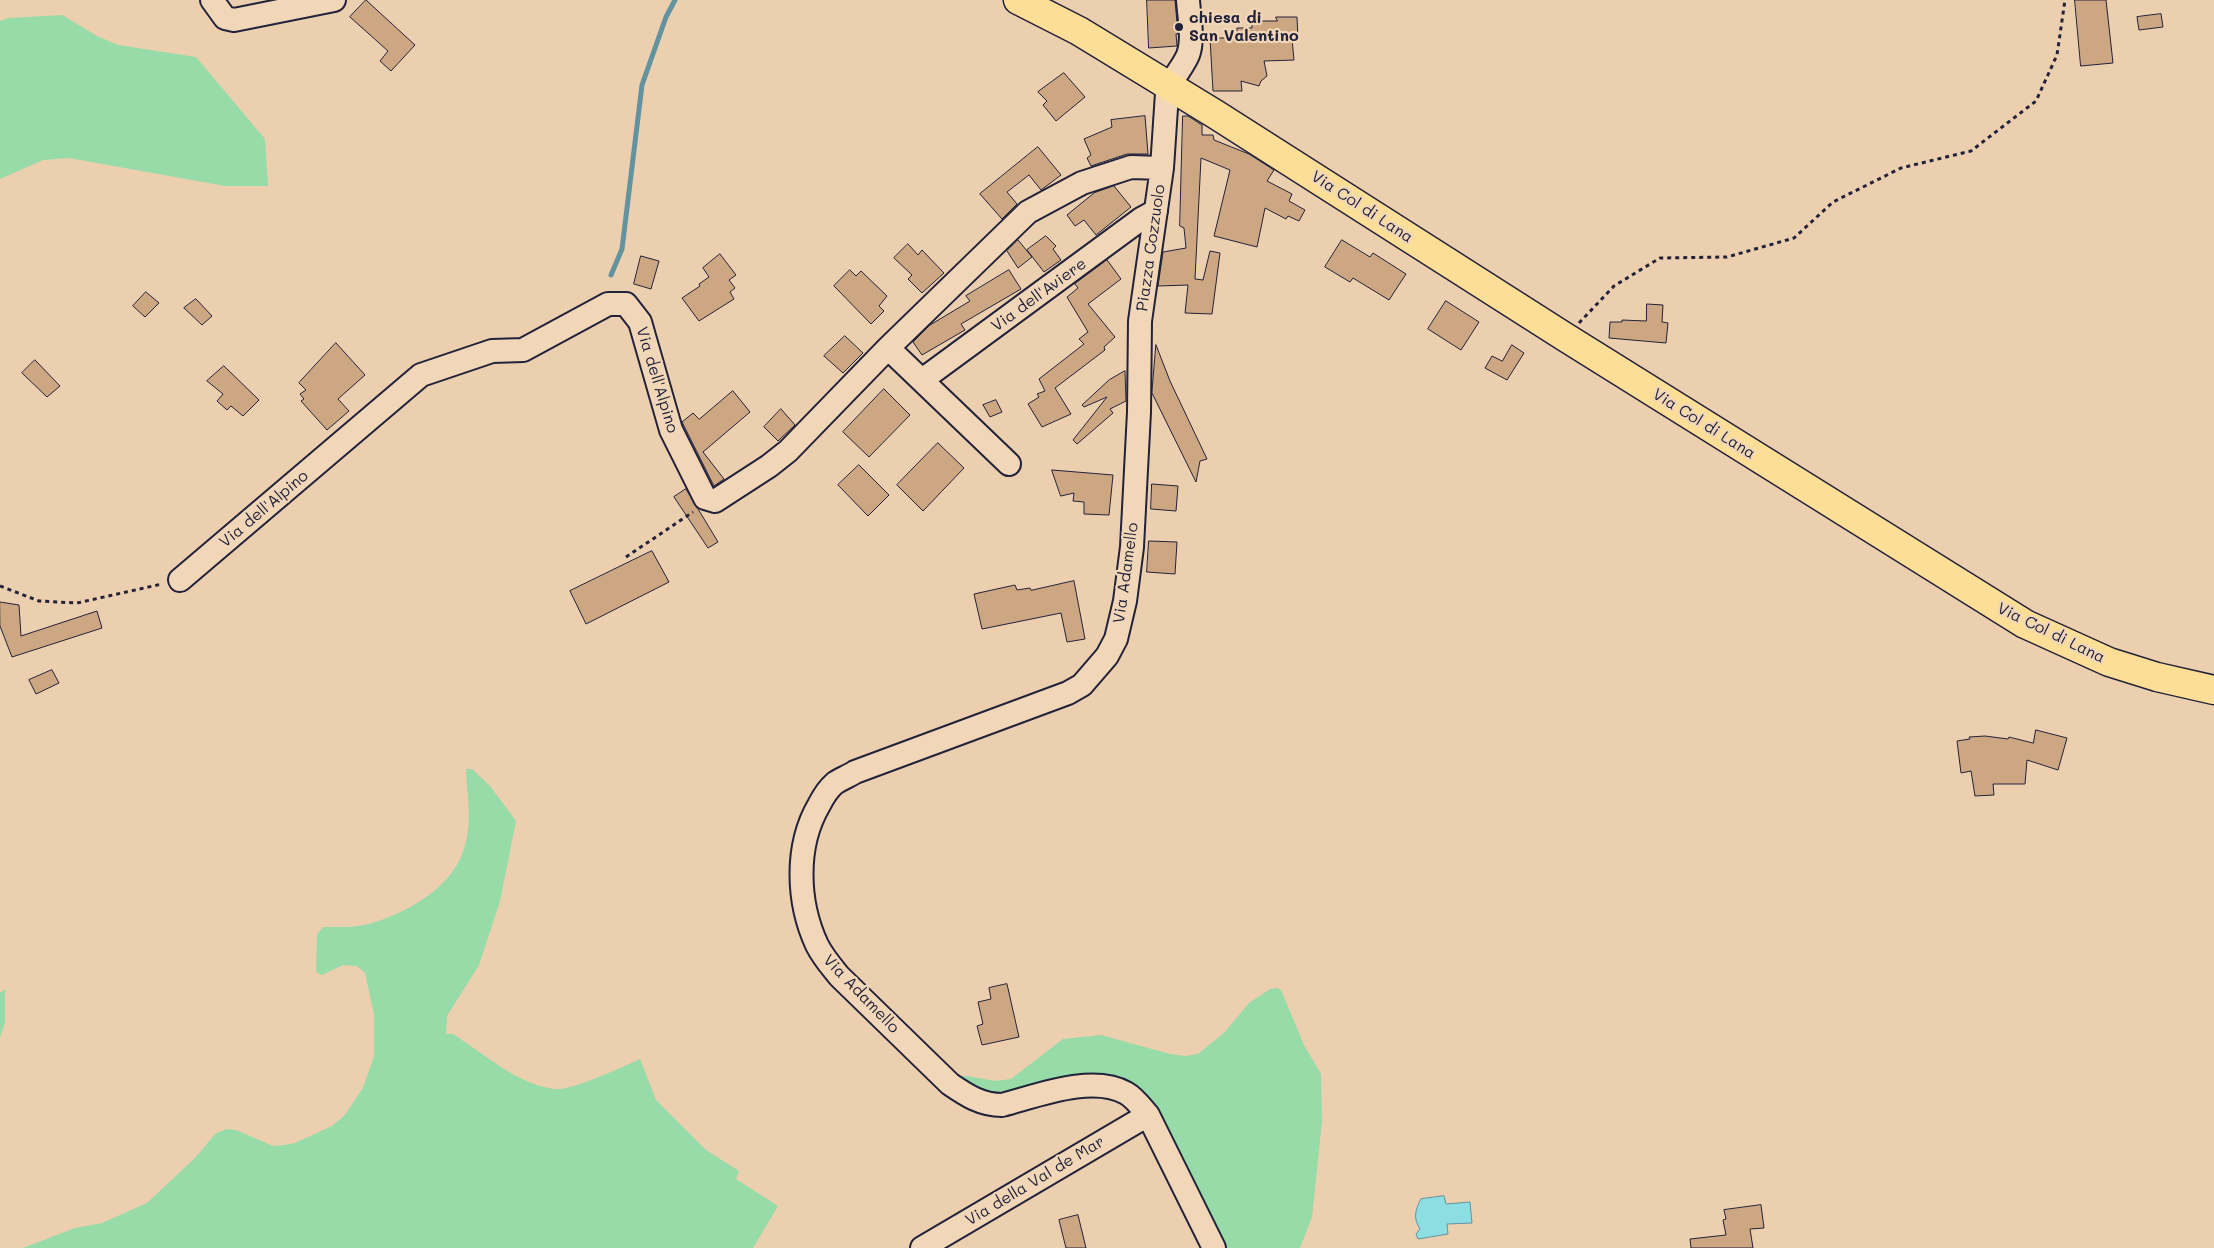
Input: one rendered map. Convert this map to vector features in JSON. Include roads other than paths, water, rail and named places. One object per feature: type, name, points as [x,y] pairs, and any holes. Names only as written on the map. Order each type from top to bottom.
[{"type":"main road","points":[[1028,2],[1169,86]]},
{"type":"main road","name":"Via Col di Lana","points":[[1169,86],[1565,338],[2024,624],[2109,662],[2157,677],[2214,690]]},
{"type":"street","points":[[212,0],[225,18],[234,20],[334,0]]},
{"type":"street","points":[[1169,86],[1187,56],[1190,45],[1188,0]]},
{"type":"street","name":"Piazza Cozzuolo","points":[[1139,412],[1140,321],[1162,168],[1165,104],[1169,86]]},
{"type":"street","points":[[1009,464],[888,348],[1028,212],[1082,183],[1131,168],[1162,168]]},
{"type":"street","name":"Via dell'Aviere","points":[[922,380],[1141,219],[1156,211]]},
{"type":"street","name":"Via dell'Alpino","points":[[180,580],[421,375],[492,352],[524,350],[608,304],[626,304],[640,322],[671,430],[704,498],[710,501],[724,496],[788,451],[888,348]]},
{"type":"street","name":"Via Adamello","points":[[1139,412],[1131,556],[1121,621],[1116,639],[1107,656],[1082,685],[1068,693],[855,772],[834,784],[815,812],[806,833],[802,858],[802,884],[806,914],[817,946],[826,960],[950,1084],[966,1095],[988,1105],[1002,1105],[1076,1087],[1103,1086],[1126,1093],[1148,1115],[1214,1248]]},
{"type":"street","name":"Via della Val de Mar","points":[[922,1248],[1148,1115]]},
{"type":"water","points":[[1444,1196],[1446,1204],[1470,1202],[1472,1223],[1447,1224],[1448,1234],[1418,1239],[1416,1234],[1420,1229],[1416,1221],[1416,1214],[1421,1199]]},
{"type":"waterway","points":[[611,275],[622,249],[642,85],[666,17],[675,0]]},
{"type":"place","name":"chiesa di San Valentino","points":[[1179,27]]}]
